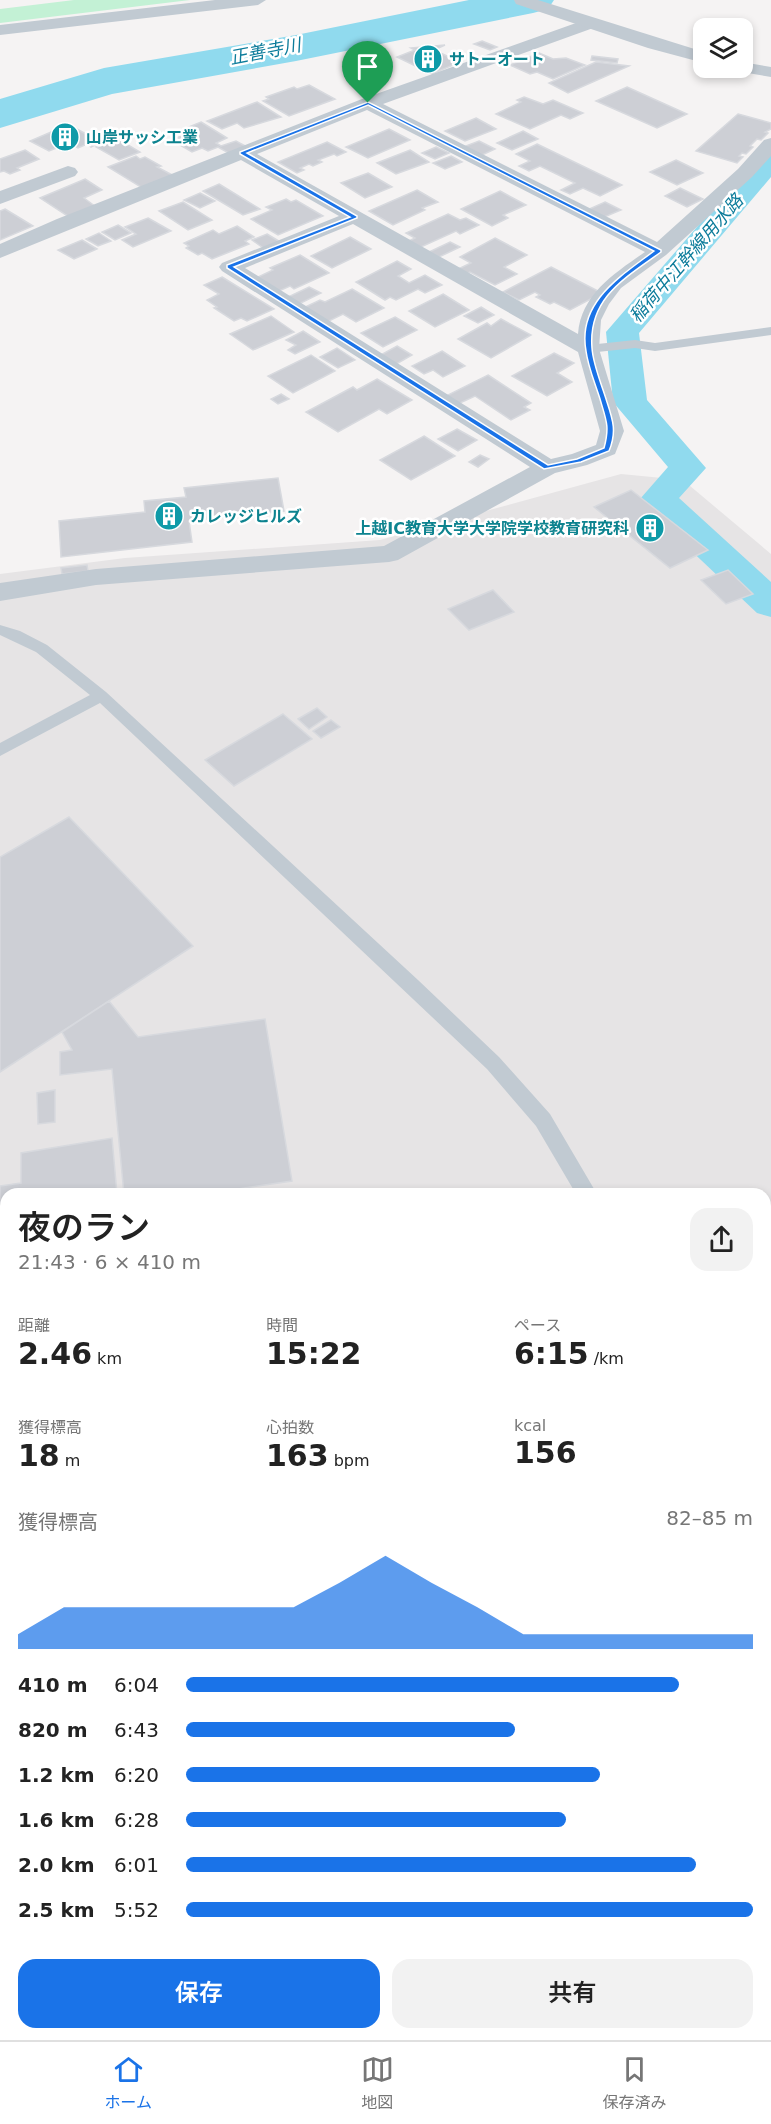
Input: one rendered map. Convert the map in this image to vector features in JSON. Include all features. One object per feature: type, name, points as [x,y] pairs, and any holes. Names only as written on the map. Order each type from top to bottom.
[{"type":"street","points":[[0,30],[258,0]]},
{"type":"street","points":[[522,0],[693,55]]},
{"type":"street","points":[[0,252],[64,223],[368,103],[590,23]]},
{"type":"street","points":[[753,69],[771,72]]},
{"type":"street","points":[[368,103],[659,251]]},
{"type":"street","points":[[0,592],[96,577],[389,554],[547,468],[579,460],[607,449],[612,431],[588,349],[590,320],[599,302],[614,284],[659,251],[745,173],[771,144]]},
{"type":"street","points":[[242,153],[588,349]]},
{"type":"street","points":[[8,194],[68,172]]},
{"type":"street","points":[[8,194],[40,207],[64,223]]},
{"type":"street","points":[[354,217],[229,267],[547,468]]},
{"type":"lane","points":[[588,349],[635,344],[656,347],[771,331]]},
{"type":"lane","points":[[0,630],[17,633],[39,646],[101,696],[412,984],[493,1064],[543,1120],[583,1188]]},
{"type":"lane","points":[[0,750],[101,696]]},
{"type":"shaded area","points":[[621,474],[683,480],[771,554],[771,1188],[0,1188],[0,574],[125,558],[380,540]]},
{"type":"green space","points":[[74,0],[190,0],[0,23],[0,9]]},
{"type":"building","points":[[482,41],[497,47],[490,50],[474,44]]},
{"type":"building","name":"サトーオート","points":[[445,45],[434,50],[460,62],[432,74],[397,57],[415,50],[411,48]]},
{"type":"building","points":[[539,53],[553,59],[566,58],[585,65],[553,79],[537,72],[530,74],[510,65]]},
{"type":"building","points":[[592,56],[618,59],[617,63],[591,60]]},
{"type":"building","points":[[596,62],[629,66],[568,93],[549,83]]},
{"type":"building","points":[[309,85],[335,99],[289,116],[263,101],[269,99],[266,97],[294,87],[297,89]]},
{"type":"building","points":[[627,87],[687,114],[657,128],[596,101]]},
{"type":"building","points":[[524,97],[543,104],[553,100],[583,113],[570,119],[561,115],[530,129],[496,114],[521,102],[517,100]]},
{"type":"building","points":[[257,102],[281,117],[244,128],[237,123],[222,129],[207,121]]},
{"type":"building","points":[[738,114],[771,123],[771,129],[765,132],[768,133],[761,140],[757,139],[750,146],[753,147],[746,154],[742,153],[739,156],[743,157],[737,163],[696,151]]},
{"type":"building","points":[[476,118],[496,129],[465,141],[445,131]]},
{"type":"building","points":[[201,122],[227,138],[216,143],[221,146],[236,141],[249,148],[232,155],[218,147],[208,151],[202,148],[192,152],[171,140],[190,133],[184,129]]},
{"type":"building","name":"山岸サッシ工業","points":[[73,127],[101,142],[91,147],[87,144],[78,148],[69,143],[49,151],[30,141],[51,132],[55,133]]},
{"type":"building","points":[[389,129],[410,140],[368,158],[346,147]]},
{"type":"building","points":[[523,131],[538,139],[512,150],[497,143]]},
{"type":"building","points":[[118,139],[140,152],[119,160],[96,147]]},
{"type":"building","points":[[479,141],[495,149],[480,156],[463,147]]},
{"type":"building","points":[[327,142],[346,152],[318,160],[322,162],[313,166],[309,164],[300,168],[304,170],[297,173],[278,162]]},
{"type":"building","points":[[537,144],[622,185],[600,196],[583,188],[570,194],[561,190],[575,183],[540,166],[529,171],[519,166],[530,161],[516,154]]},
{"type":"building","points":[[436,147],[449,153],[435,159],[422,153]]},
{"type":"building","points":[[25,150],[39,159],[17,168],[20,170],[10,174],[0,172],[0,159]]},
{"type":"building","points":[[410,150],[429,162],[396,174],[377,163]]},
{"type":"building","points":[[136,156],[140,159],[145,157],[161,166],[157,167],[176,177],[144,189],[108,167]]},
{"type":"building","points":[[451,156],[462,162],[445,169],[433,163]]},
{"type":"building","points":[[676,160],[703,173],[677,185],[650,172]]},
{"type":"building","points":[[368,173],[392,187],[365,198],[341,183]]},
{"type":"building","points":[[85,179],[102,190],[84,198],[96,207],[69,217],[40,198]]},
{"type":"building","points":[[219,184],[260,209],[243,215],[203,191]]},
{"type":"building","points":[[680,188],[703,199],[687,207],[665,196]]},
{"type":"building","points":[[417,190],[438,202],[422,208],[425,210],[393,225],[369,211]]},
{"type":"building","points":[[500,191],[526,205],[503,215],[508,218],[492,226],[461,209]]},
{"type":"building","points":[[200,193],[215,201],[200,208],[184,200]]},
{"type":"building","points":[[286,199],[291,202],[296,200],[323,216],[278,235],[251,219],[272,210],[266,207]]},
{"type":"building","points":[[183,202],[212,220],[188,230],[159,211]]},
{"type":"building","points":[[605,202],[621,210],[602,218],[587,210]]},
{"type":"building","points":[[5,209],[33,226],[0,240],[0,211]]},
{"type":"building","points":[[448,214],[460,220],[466,218],[479,225],[460,234],[456,231],[421,247],[409,241],[415,238],[406,233]]},
{"type":"building","points":[[148,218],[171,231],[133,247],[122,240],[136,234],[125,227]]},
{"type":"building","points":[[118,225],[131,233],[115,240],[102,232]]},
{"type":"building","points":[[237,226],[254,237],[245,241],[249,244],[212,259],[202,253],[198,255],[186,248],[189,246],[184,243],[213,230],[219,234]]},
{"type":"building","points":[[99,233],[111,241],[98,246],[86,239]]},
{"type":"building","points":[[267,234],[282,243],[266,250],[252,240]]},
{"type":"building","points":[[350,237],[371,249],[332,268],[311,256]]},
{"type":"building","points":[[495,238],[527,255],[504,267],[517,274],[495,285],[470,272],[466,274],[458,269],[471,263],[460,257]]},
{"type":"building","points":[[82,240],[97,249],[74,259],[58,250]]},
{"type":"building","points":[[450,242],[460,247],[439,257],[429,252]]},
{"type":"building","points":[[300,255],[329,273],[294,289],[290,286],[279,291],[258,277],[273,270],[270,268]]},
{"type":"building","points":[[397,261],[411,269],[398,276],[409,283],[425,275],[442,285],[425,293],[418,289],[396,300],[390,297],[385,300],[356,282]]},
{"type":"building","points":[[551,267],[602,293],[570,310],[536,297],[540,295],[535,292],[519,300],[503,292]]},
{"type":"building","points":[[222,277],[274,309],[247,321],[241,318],[234,321],[214,308],[217,307],[207,300],[219,294],[204,285]]},
{"type":"building","points":[[309,287],[321,293],[299,304],[288,297]]},
{"type":"building","points":[[352,289],[384,308],[356,322],[343,314],[327,322],[303,308],[320,300],[325,302]]},
{"type":"building","points":[[443,294],[469,310],[435,327],[409,311]]},
{"type":"building","points":[[481,307],[494,315],[478,323],[464,316]]},
{"type":"building","points":[[271,316],[294,332],[253,350],[230,334]]},
{"type":"building","points":[[395,317],[417,330],[383,347],[361,333]]},
{"type":"building","points":[[501,319],[531,335],[491,358],[458,339],[487,323],[491,326]]},
{"type":"building","points":[[303,331],[320,342],[295,354],[288,350],[296,345],[286,340]]},
{"type":"building","points":[[397,346],[412,355],[393,366],[377,357]]},
{"type":"building","points":[[337,348],[355,360],[338,368],[320,357]]},
{"type":"building","points":[[442,351],[465,366],[443,377],[433,370],[424,374],[412,366]]},
{"type":"building","points":[[554,353],[574,363],[557,373],[572,382],[547,396],[512,376]]},
{"type":"building","points":[[311,355],[335,371],[293,393],[268,376]]},
{"type":"building","points":[[488,375],[531,403],[524,407],[530,410],[511,420],[475,396],[458,404],[446,396]]},
{"type":"building","points":[[377,379],[412,400],[387,414],[379,409],[338,432],[306,412],[353,387],[357,390]]},
{"type":"building","points":[[281,394],[289,399],[278,404],[271,399]]},
{"type":"building","points":[[457,429],[477,440],[458,451],[438,439]]},
{"type":"building","points":[[424,436],[455,456],[411,480],[380,460]]},
{"type":"building","points":[[480,455],[489,459],[478,467],[469,462]]},
{"type":"building","name":"カレッジヒルズ","points":[[278,478],[284,511],[189,521],[192,542],[61,557],[59,521],[145,512],[144,501],[186,497],[184,488]]},
{"type":"building","name":"上越IC教育大学大学院学校教育研究科","points":[[631,490],[708,550],[670,568],[594,507]]},
{"type":"building","points":[[87,565],[88,571],[62,574],[61,568]]},
{"type":"building","points":[[728,570],[753,594],[726,604],[701,580]]},
{"type":"building","points":[[493,590],[514,612],[469,630],[448,609]]},
{"type":"building","points":[[317,708],[327,717],[309,729],[298,719]]},
{"type":"building","points":[[283,714],[312,739],[234,786],[205,760]]},
{"type":"building","points":[[331,720],[340,727],[321,738],[313,731]]},
{"type":"building","points":[[69,817],[193,946],[0,1072],[0,857]]},
{"type":"building","points":[[109,1001],[138,1037],[265,1019],[292,1181],[245,1188],[123,1188],[112,1069],[60,1075],[60,1052],[72,1050],[62,1032]]},
{"type":"building","points":[[55,1090],[55,1122],[38,1124],[37,1093]]},
{"type":"building","points":[[112,1138],[116,1188],[0,1188],[0,1186],[21,1183],[21,1153]]},
{"type":"waterway","name":"正善寺川","points":[[0,114],[104,82],[296,48],[533,0]]},
{"type":"waterway","name":"稲荷中江幹線用水路","points":[[771,159],[622,332],[630,402],[688,468],[658,499],[771,604]]},
{"type":"place","name":"サトーオート","points":[[428,59]]},
{"type":"place","name":"山岸サッシ工業","points":[[65,137]]},
{"type":"place","name":"カレッジヒルズ","points":[[169,516]]},
{"type":"place","name":"上越IC教育大学大学院学校教育研究科","points":[[650,528]]},
{"type":"route","points":[[368,103],[659,251],[614,284],[599,302],[590,320],[588,349],[612,431],[607,449],[579,460],[547,468],[229,267],[354,217],[242,153],[368,103]]}]
